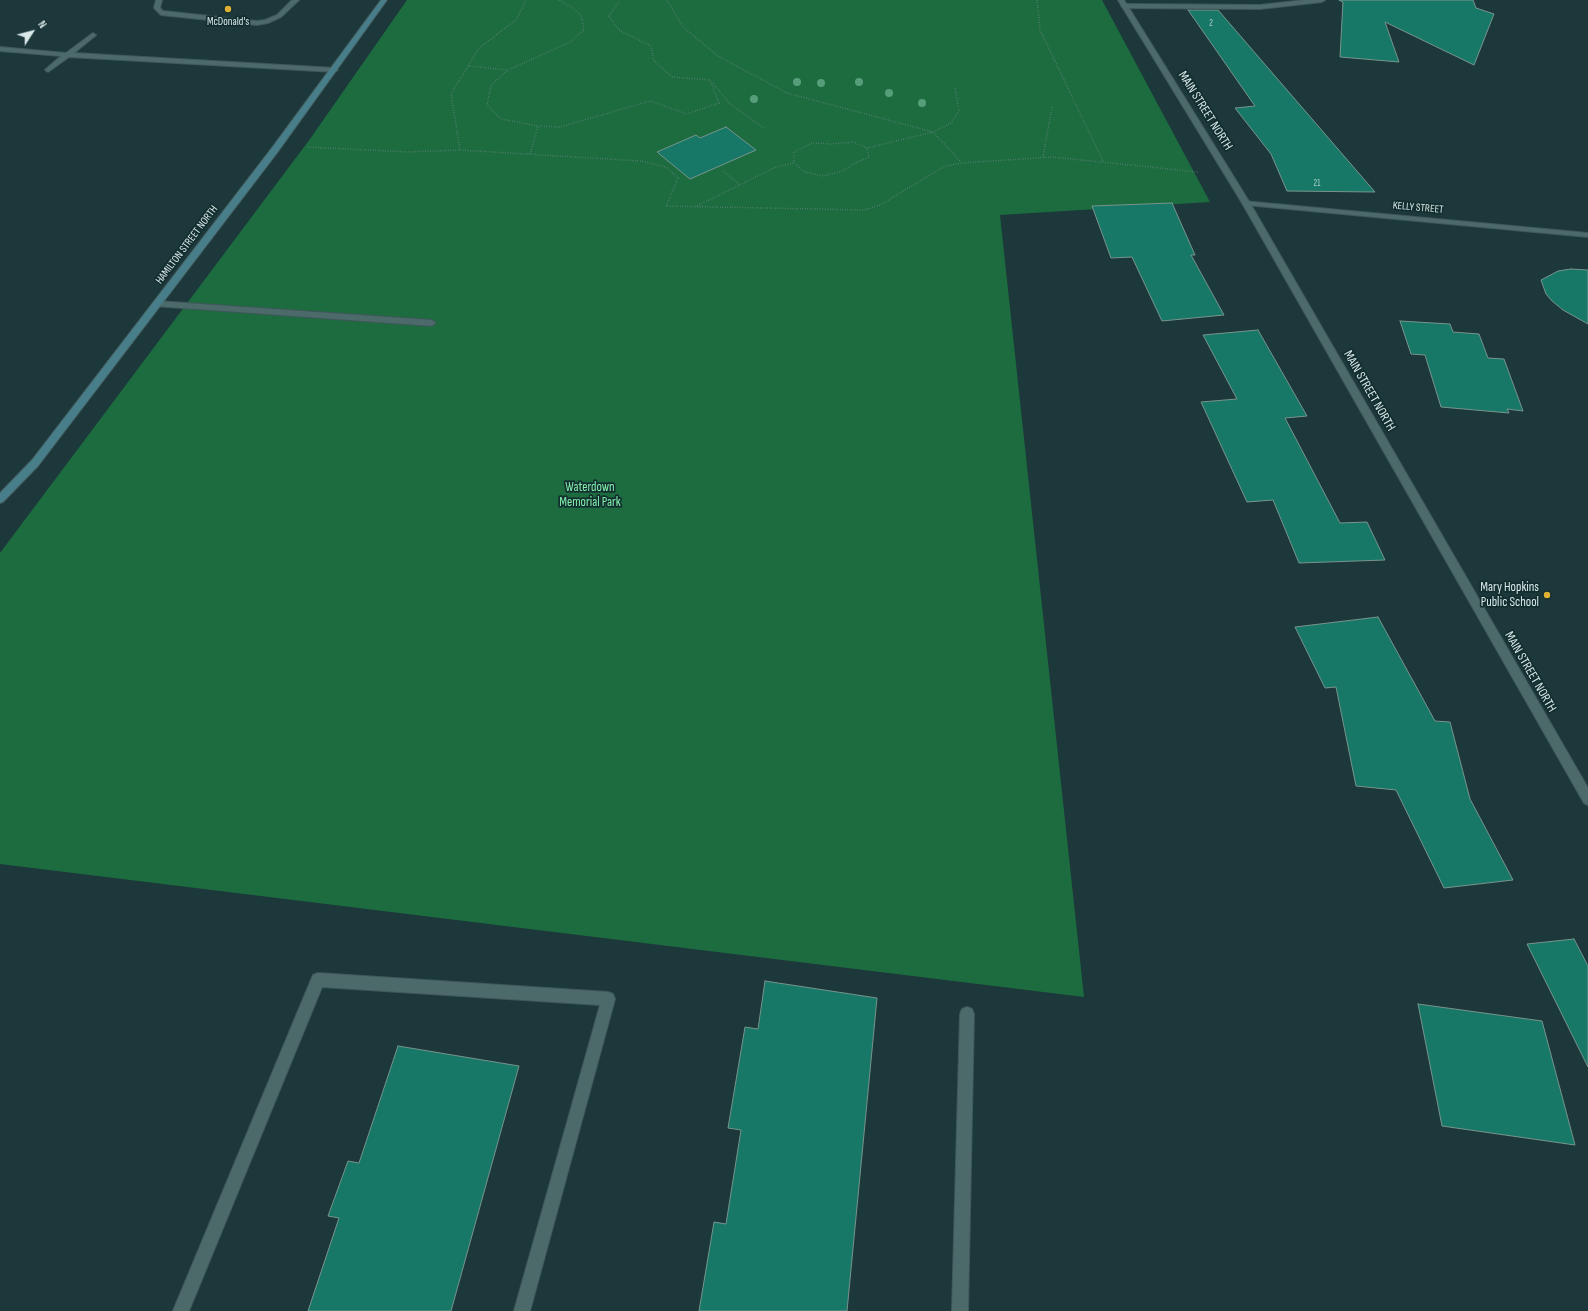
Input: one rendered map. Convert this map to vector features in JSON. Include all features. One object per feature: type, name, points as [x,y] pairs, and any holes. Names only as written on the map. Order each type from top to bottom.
[{"type":"main road","name":"HAMILTON STREET NORTH","points":[[0,499],[35,463],[334,70],[384,0]]},
{"type":"street","points":[[159,0],[157,8],[161,13],[257,23],[266,22],[280,16],[296,0]]},
{"type":"street","points":[[1122,3],[1260,7],[1322,0]]},
{"type":"street","name":"MAIN STREET NORTH","points":[[1122,3],[1230,175],[1588,799]]},
{"type":"street","points":[[48,70],[93,35]]},
{"type":"street","points":[[0,49],[68,55],[334,70]]},
{"type":"street","name":"KELLY STREET","points":[[1246,203],[1588,235]]},
{"type":"street","points":[[157,304],[432,323]]},
{"type":"street","points":[[181,1311],[318,980],[608,999],[522,1311]]},
{"type":"street","points":[[960,1311],[967,1014]]},
{"type":"path","points":[[460,150],[451,94],[479,48],[516,20],[526,0]]},
{"type":"path","points":[[559,0],[570,6],[581,15],[584,30],[570,42],[508,70],[491,85],[487,104],[501,120],[538,126],[560,127],[650,101],[687,114],[719,103],[710,80]]},
{"type":"path","points":[[620,0],[609,16],[620,30],[651,46],[654,61],[672,77],[710,80],[729,103],[765,129]]},
{"type":"path","points":[[667,0],[683,27],[718,56],[787,93],[934,132],[961,163]]},
{"type":"path","points":[[1037,0],[1040,30],[1103,162]]},
{"type":"path","points":[[468,66],[508,70]]},
{"type":"path","points":[[794,163],[794,152],[812,143],[831,144],[853,142],[867,148],[934,132],[951,123],[958,111],[955,88]]},
{"type":"path","points":[[1043,157],[1052,107]]},
{"type":"path","points":[[530,154],[538,126]]},
{"type":"path","points":[[307,147],[408,152],[460,150],[641,161],[666,167],[678,178],[666,206],[864,210],[880,204],[945,166],[961,163],[1052,156],[1230,175]]},
{"type":"path","points":[[794,163],[805,172],[823,176],[843,171],[851,165],[869,157],[867,148]]},
{"type":"path","points":[[696,206],[776,167],[794,163]]},
{"type":"path","points":[[723,171],[740,185]]},
{"type":"green space","name":"Waterdown Memorial Park","points":[[407,0],[1102,0],[1210,202],[1000,215],[1084,997],[0,864],[0,553],[310,139]]},
{"type":"building","points":[[1339,0],[1473,0],[1476,8],[1494,14],[1474,65],[1385,22],[1399,62],[1340,57],[1343,2]]},
{"type":"building","points":[[1188,10],[1218,10],[1375,192],[1287,191],[1271,154],[1235,108],[1255,106]]},
{"type":"building","points":[[726,127],[756,150],[690,179],[657,152],[696,135],[700,138]]},
{"type":"building","points":[[1172,203],[1195,255],[1191,255],[1224,315],[1162,321],[1132,257],[1111,258],[1092,206]]},
{"type":"building","points":[[1571,269],[1588,270],[1588,324],[1563,310],[1552,301],[1546,294],[1541,280],[1558,271]]},
{"type":"building","points":[[1400,321],[1450,324],[1453,332],[1479,334],[1488,358],[1504,359],[1523,411],[1507,409],[1509,413],[1441,407],[1425,355],[1411,354]]},
{"type":"building","points":[[1258,330],[1307,416],[1285,418],[1340,523],[1367,522],[1385,560],[1299,563],[1273,500],[1247,502],[1201,402],[1237,399],[1203,335]]},
{"type":"building","points":[[1378,617],[1435,721],[1450,722],[1470,799],[1513,880],[1444,888],[1396,790],[1356,786],[1336,687],[1325,688],[1295,627]]},
{"type":"building","points":[[1574,939],[1588,966],[1588,1067],[1527,944]]},
{"type":"building","points":[[765,981],[877,998],[847,1311],[699,1311],[714,1222],[726,1224],[741,1130],[728,1128],[745,1027],[758,1029]]},
{"type":"building","points":[[1418,1004],[1542,1021],[1575,1145],[1442,1126]]},
{"type":"building","points":[[398,1046],[519,1066],[451,1311],[308,1311],[339,1218],[328,1216],[348,1161],[359,1163]]},
{"type":"place","name":"McDonald's","points":[[228,9]]},
{"type":"place","name":"Mary Hopkins Public School","points":[[1547,595]]}]
